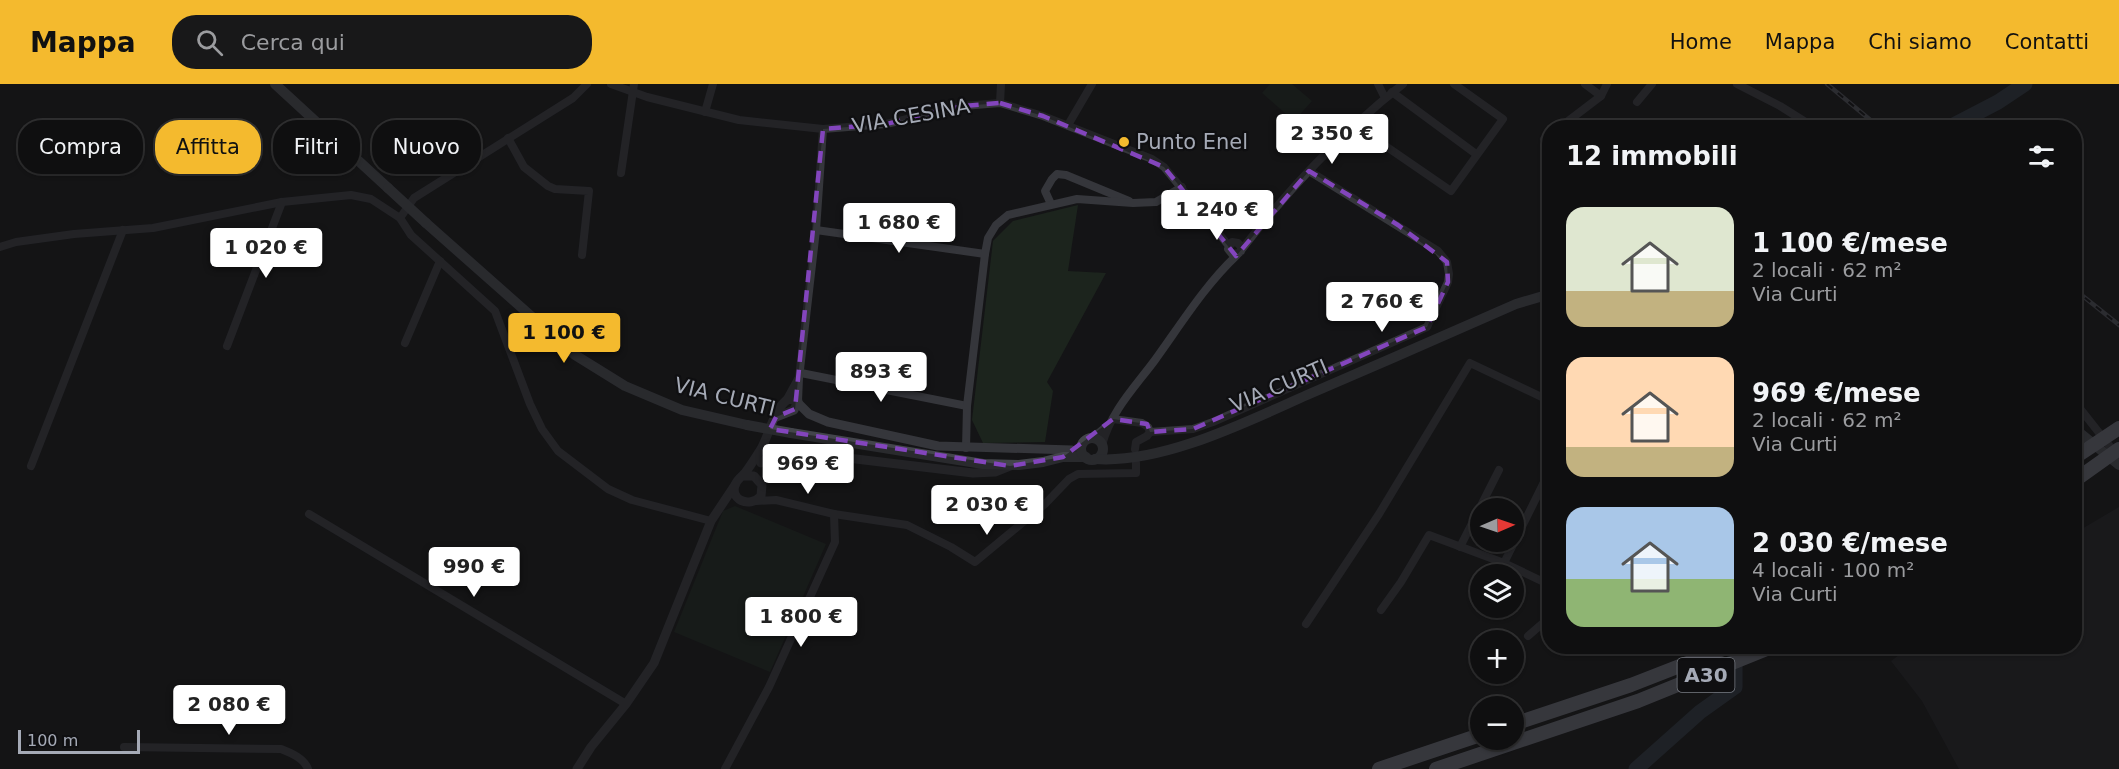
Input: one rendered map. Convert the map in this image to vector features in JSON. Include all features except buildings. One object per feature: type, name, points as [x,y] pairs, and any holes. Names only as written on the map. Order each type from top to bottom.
[{"type":"highway","points":[[2082,453],[2119,428]]},
{"type":"highway","points":[[2082,475],[2119,449]]},
{"type":"highway","name":"A30","points":[[1524,721],[1631,685],[1710,654]]},
{"type":"highway","name":"A30","points":[[1436,769],[1638,701],[1754,654]]},
{"type":"highway","points":[[1379,769],[1470,738]]},
{"type":"main road","name":"VIA CURTI","points":[[275,84],[426,223],[575,355],[625,386],[682,410],[791,433],[947,459],[1010,466],[1030,465],[1063,457],[1120,458],[1146,454],[1193,443],[1516,304],[1542,296]]},
{"type":"main road","points":[[2082,435],[2119,465]]},
{"type":"main road","points":[[1103,446],[1102,454],[1090,458],[1082,450],[1088,441],[1098,440],[1120,458]]},
{"type":"main road","name":"VIA CURTI","points":[[1063,457],[1088,441]]},
{"type":"street","points":[[400,218],[414,198],[573,98],[587,84]]},
{"type":"street","name":"VIA CESINA","points":[[611,84],[633,88],[647,97],[739,120],[823,129],[886,124],[955,107],[1000,103]]},
{"type":"street","points":[[705,112],[713,84]]},
{"type":"street","points":[[1001,84],[1000,103],[1068,125],[1152,159],[1164,167],[1182,187],[1199,212],[1235,248]]},
{"type":"street","points":[[1068,125],[1092,84]]},
{"type":"street","points":[[1378,84],[1385,98]]},
{"type":"street","points":[[1103,446],[1111,422],[1124,399],[1224,267],[1235,248],[1253,237],[1309,171],[1355,125],[1403,84]]},
{"type":"street","points":[[1355,125],[1451,191],[1503,119],[1454,84]]},
{"type":"street","points":[[1585,84],[1601,96]]},
{"type":"street","points":[[1570,120],[1601,96],[1607,84]]},
{"type":"street","points":[[1637,102],[1652,84]]},
{"type":"street","points":[[1737,84],[1780,105],[1803,120]]},
{"type":"street","points":[[621,173],[633,88]]},
{"type":"street","points":[[1392,92],[1476,154]]},
{"type":"street","points":[[776,417],[794,410],[798,401],[816,230],[823,129]]},
{"type":"street","points":[[508,138],[524,167],[548,186],[555,189],[589,191],[582,255]]},
{"type":"street","points":[[1135,450],[1136,441],[1150,432],[1193,429],[1213,422],[1427,327],[1448,282],[1447,262],[1438,251],[1408,231],[1309,171]]},
{"type":"street","points":[[1051,204],[1045,191],[1058,174],[1088,183],[1133,203]]},
{"type":"street","points":[[966,448],[967,406],[985,254],[988,238],[996,225],[1008,215],[1051,204],[1077,199],[1133,203],[1156,202],[1182,187]]},
{"type":"street","points":[[0,247],[28,240],[153,228],[282,202],[351,195],[371,199],[400,218],[411,235],[495,311],[530,404],[542,429],[558,451],[608,489],[632,500],[711,521]]},
{"type":"street","points":[[226,346],[282,202]]},
{"type":"street","points":[[31,466],[123,230]]},
{"type":"street","points":[[816,230],[985,254]]},
{"type":"street","points":[[405,343],[440,261]]},
{"type":"street","points":[[1306,624],[1379,514],[1470,363],[1542,397]]},
{"type":"street","points":[[577,769],[654,663],[711,521],[762,447],[776,417],[800,376]]},
{"type":"street","points":[[800,376],[967,406]]},
{"type":"street","name":"VIA CURTI","points":[[786,400],[798,401],[809,414],[835,424],[939,446],[1072,450]]},
{"type":"street","points":[[2082,411],[2119,458]]},
{"type":"street","points":[[1088,441],[1111,422],[1142,423],[1148,427],[1150,432]]},
{"type":"street","points":[[756,501],[761,496],[762,447]]},
{"type":"street","points":[[761,463],[771,454],[789,451],[973,473],[995,472],[1010,466]]},
{"type":"street","points":[[722,504],[776,500],[834,514],[907,525],[975,562],[1045,504],[1069,479],[1078,474],[1137,473],[1136,463]]},
{"type":"street","points":[[1460,547],[1499,471]]},
{"type":"street","points":[[743,476],[751,475],[776,500]]},
{"type":"street","points":[[735,484],[735,492],[741,501]]},
{"type":"street","points":[[1504,563],[1542,486]]},
{"type":"street","points":[[309,514],[626,704]]},
{"type":"street","points":[[726,769],[769,687],[835,542],[834,514]]},
{"type":"street","points":[[1381,610],[1429,535],[1504,563],[1542,581]]},
{"type":"street","points":[[1528,636],[1542,624]]},
{"type":"street","points":[[124,747],[281,749],[300,759],[308,769]]},
{"type":"highlighted area","points":[[1000,103],[1043,116],[1164,167],[1236,256],[1309,171],[1398,225],[1447,262],[1448,282],[1427,327],[1193,429],[1150,432],[1147,424],[1113,419],[1063,457],[1010,466],[770,429],[776,417],[795,409],[823,129],[886,124],[963,106]]},
{"type":"shaded area","points":[[1270,84],[1292,84],[1312,101],[1294,121],[1262,93]]},
{"type":"shaded area","points":[[1078,205],[1068,271],[1106,273],[1047,382],[1053,391],[1045,442],[983,443],[972,420],[993,241],[1013,221]]},
{"type":"shaded area","points":[[735,506],[826,544],[770,672],[674,632],[723,511]]},
{"type":"shaded area","points":[[2119,507],[2119,769],[1959,769],[1922,701],[1891,661],[1900,654],[2082,654],[2082,529]]},
{"type":"waterway","points":[[1963,120],[1998,102],[2025,84]]},
{"type":"waterway","points":[[1636,769],[1700,712],[1735,687],[1735,654]]},
{"type":"railway","points":[[1827,84],[1870,120]]},
{"type":"railway","points":[[2082,295],[2119,325]]},
{"type":"place","name":"Punto Enel","points":[[1124,142]]}]
